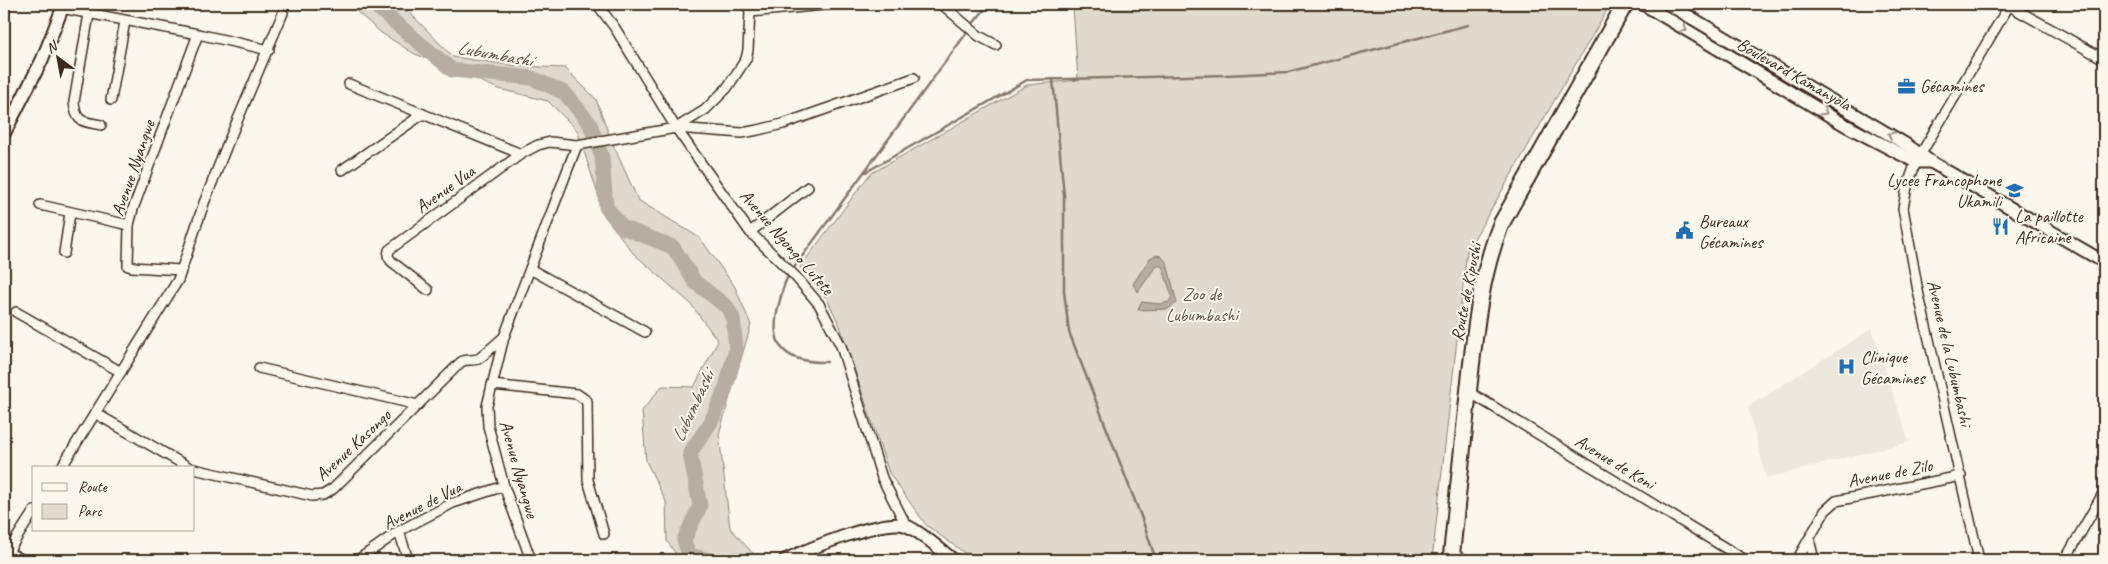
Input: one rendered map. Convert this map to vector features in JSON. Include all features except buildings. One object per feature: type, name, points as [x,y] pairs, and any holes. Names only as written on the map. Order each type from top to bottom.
[{"type":"highway","name":"Route de Kipushi","points":[[1456,558],[1469,392],[1484,279],[1498,231],[1625,4]]},
{"type":"main road","name":"Boulevard Kamanyola","points":[[1643,4],[1845,125],[1931,162],[2104,262]]},
{"type":"main road","name":"Boulevard Kamanyola","points":[[1668,4],[1918,158]]},
{"type":"main road","points":[[4,134],[42,60],[63,6]]},
{"type":"main road","points":[[785,560],[874,527],[906,525]]},
{"type":"main road","name":"Avenue Ngongo Lutete","points":[[906,525],[954,560]]},
{"type":"main road","points":[[6,552],[20,560]]},
{"type":"street","name":"Avenue Ngongo Lutete","points":[[597,4],[615,28],[676,128],[750,232],[787,267],[818,304],[841,346],[882,478],[906,525]]},
{"type":"street","points":[[676,128],[712,104],[742,68],[748,50],[748,8],[835,4]]},
{"type":"street","points":[[938,4],[945,7],[979,36],[996,45]]},
{"type":"street","points":[[2009,4],[2104,59]]},
{"type":"street","name":"Avenue de la Lubumbashi","points":[[1979,560],[1918,291],[1903,208],[1907,187],[1918,158],[2009,4]]},
{"type":"street","points":[[63,6],[89,14],[198,34],[269,50]]},
{"type":"street","points":[[62,466],[178,280],[227,145],[269,50],[283,13]]},
{"type":"street","points":[[89,14],[74,102],[75,114],[83,121],[101,125]]},
{"type":"street","points":[[111,100],[125,21]]},
{"type":"street","name":"Avenue Nyangwe","points":[[181,270],[132,268],[128,266],[129,225],[198,34]]},
{"type":"street","points":[[676,128],[742,133],[758,130],[783,124],[914,78]]},
{"type":"street","points":[[350,84],[521,154]]},
{"type":"street","points":[[342,170],[423,114]]},
{"type":"street","name":"Avenue Vua","points":[[428,290],[391,261],[388,256],[390,250],[521,154],[538,145],[550,142],[578,145],[676,128]]},
{"type":"street","name":"Avenue Nyangwe","points":[[531,560],[504,486],[488,426],[487,406],[504,337],[578,145]]},
{"type":"street","points":[[750,232],[808,187]]},
{"type":"street","points":[[40,205],[129,225]]},
{"type":"street","points":[[64,253],[70,213]]},
{"type":"street","points":[[530,269],[644,332]]},
{"type":"street","points":[[16,312],[121,372]]},
{"type":"street","name":"Avenue Kasongo","points":[[195,469],[312,496],[323,495],[333,489],[461,362],[466,359],[476,360],[480,358],[504,337]]},
{"type":"street","points":[[259,368],[418,405]]},
{"type":"street","points":[[492,385],[577,394],[587,401],[589,409],[588,480],[604,534]]},
{"type":"street","name":"Avenue de Koni","points":[[1469,392],[1745,560]]},
{"type":"street","points":[[95,413],[187,466]]},
{"type":"street","name":"Avenue de Zilo","points":[[1797,560],[1825,511],[1836,501],[1961,476]]},
{"type":"street","name":"Avenue de Vua","points":[[358,560],[399,531],[453,504],[504,486]]},
{"type":"street","points":[[2064,560],[2104,492]]},
{"type":"street","points":[[6,552],[32,514]]},
{"type":"street","points":[[399,531],[408,560]]},
{"type":"street","points":[[1809,539],[1814,560]]},
{"type":"shaded area","points":[[1156,255],[1161,256],[1167,263],[1177,303],[1168,309],[1138,310],[1141,302],[1161,304],[1169,302],[1172,296],[1162,266],[1156,266],[1138,292],[1133,284],[1150,258]]},
{"type":"shaded area","name":"Clinique Gécamines","points":[[1872,328],[1909,442],[1766,478],[1748,407]]},
{"type":"green space","points":[[348,4],[397,4],[413,16],[453,57],[517,66],[565,68],[596,99],[611,140],[638,200],[700,238],[735,287],[751,325],[719,434],[730,528],[757,560],[680,560],[667,541],[666,502],[646,461],[642,411],[662,386],[694,387],[718,341],[690,303],[633,253],[605,216],[577,130],[548,101],[499,89],[413,53],[380,32]]},
{"type":"green space","name":"Zoo de Lubumbashi","points":[[1069,4],[1610,5],[1467,251],[1432,560],[974,560],[926,525],[889,473],[840,326],[827,299],[800,267],[870,174],[1027,85],[1078,80],[1073,7]]},
{"type":"waterway","name":"Lubumbashi","points":[[373,4],[452,70],[532,78],[565,93],[590,124],[602,157],[606,207],[622,227],[673,247],[695,282],[727,307],[733,318],[736,349],[726,387],[711,422],[690,453],[700,506],[684,540],[689,555],[710,560]]},
{"type":"waterway","points":[[971,26],[989,4]]},
{"type":"waterway","points":[[866,172],[1027,80],[1288,72],[1468,25]]},
{"type":"waterway","points":[[792,270],[968,31]]},
{"type":"waterway","points":[[1053,79],[1064,196],[1064,291],[1069,332],[1142,519],[1156,560]]},
{"type":"waterway","points":[[789,275],[783,287],[776,315],[777,339],[782,348],[799,359],[827,362]]},
{"type":"place","name":"Gécamines","points":[[1906,86]]},
{"type":"place","name":"Lycee Francophone Ukamili","points":[[2015,190]]},
{"type":"place","name":"La paillotte Africaine","points":[[2001,226]]},
{"type":"place","name":"Bureaux Gécamines","points":[[1685,231]]},
{"type":"place","name":"Clinique Gécamines","points":[[1847,367]]}]
